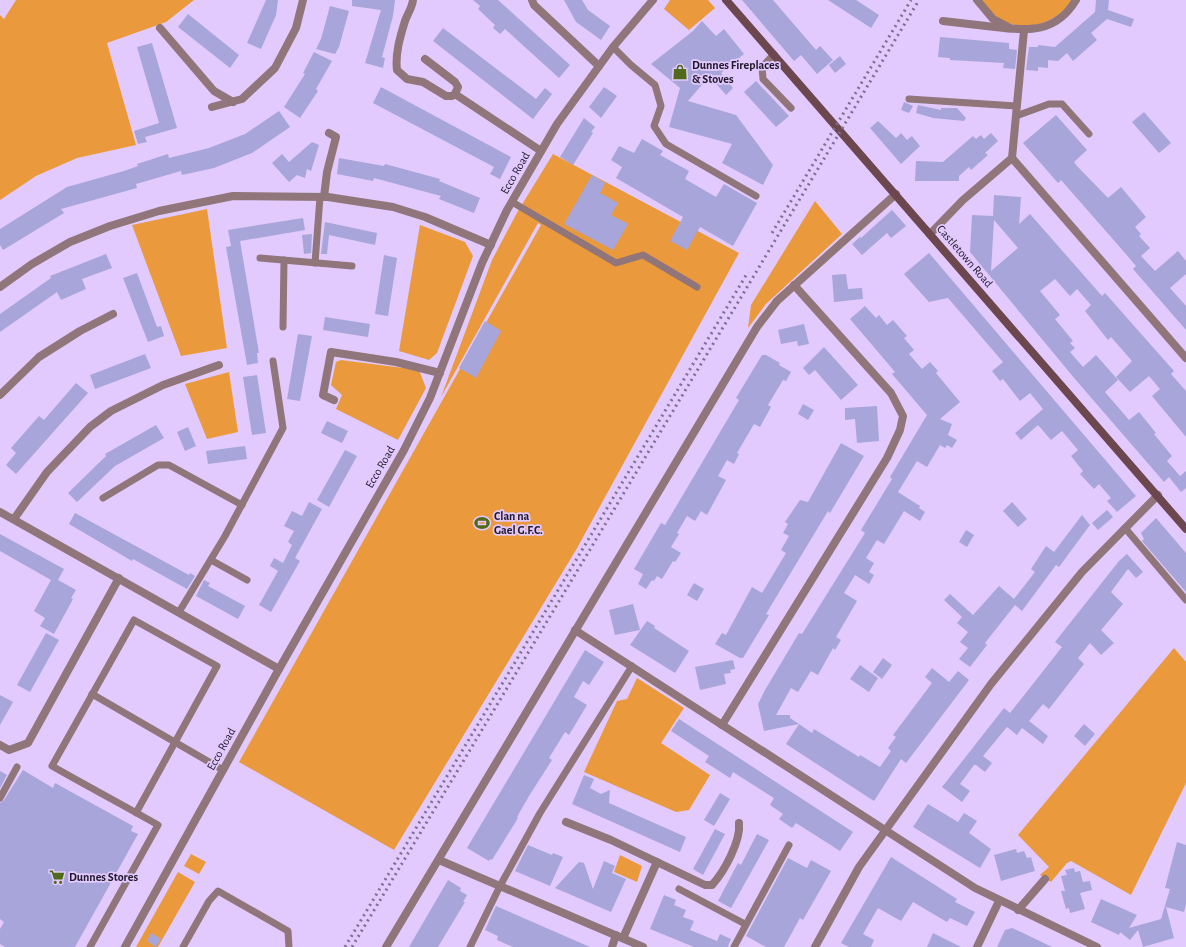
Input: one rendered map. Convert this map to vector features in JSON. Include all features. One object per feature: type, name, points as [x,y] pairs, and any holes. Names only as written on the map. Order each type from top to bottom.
[{"type":"main road","name":"Castletown Road","points":[[726,0],[1186,529]]},
{"type":"street","points":[[212,107],[242,100],[275,68],[296,28],[303,0]]},
{"type":"street","points":[[413,0],[395,59],[397,70],[407,79],[424,82],[446,96],[456,94]]},
{"type":"street","points":[[532,0],[534,5],[599,66]]},
{"type":"street","name":"Ecco Road","points":[[125,947],[279,668],[404,450],[430,398],[491,245],[512,202],[557,124],[613,47],[653,0]]},
{"type":"street","points":[[977,0],[993,19],[1002,25],[1020,30]]},
{"type":"street","points":[[943,21],[1020,30],[1036,29],[1057,21],[1076,0]]},
{"type":"street","points":[[160,28],[214,91],[233,102]]},
{"type":"street","points":[[930,234],[963,200],[1012,158],[1016,116],[1020,30]]},
{"type":"street","points":[[425,59],[455,82],[458,87],[456,94]]},
{"type":"street","points":[[456,94],[541,151]]},
{"type":"street","points":[[322,197],[336,137],[329,133]]},
{"type":"street","points":[[1012,158],[1186,358]]},
{"type":"street","points":[[386,947],[757,327],[777,301],[896,194]]},
{"type":"street","points":[[0,287],[32,264],[70,242],[110,226],[159,211],[233,196],[322,197],[393,207],[425,217],[491,245]]},
{"type":"street","points":[[722,725],[887,458],[900,430],[903,416],[891,393],[794,286]]},
{"type":"street","points":[[0,396],[39,357],[80,331],[113,314]]},
{"type":"street","points":[[334,400],[322,395],[331,352],[396,362],[440,373]]},
{"type":"street","points":[[14,519],[47,472],[90,427],[111,411],[163,385],[219,364]]},
{"type":"street","points":[[815,947],[859,867],[991,684],[1082,572],[1158,495]]},
{"type":"street","points":[[0,512],[279,668]]},
{"type":"street","points":[[0,745],[10,750],[28,742],[119,578]]},
{"type":"street","points":[[575,630],[975,888],[999,901],[1097,947]]},
{"type":"street","points":[[566,822],[705,885],[712,885],[719,877],[738,838],[739,823]]},
{"type":"street","points":[[439,860],[643,947]]},
{"type":"street","points":[[612,947],[620,937],[657,862]]},
{"type":"street","points":[[1018,910],[1045,879]]},
{"type":"street","points":[[977,947],[999,901]]},
{"type":"lane","points":[[613,47],[631,65],[655,85],[660,106],[654,126],[666,144],[756,196]]},
{"type":"lane","points":[[774,54],[762,67],[763,79],[791,108]]},
{"type":"lane","points":[[909,99],[1016,106]]},
{"type":"lane","points":[[1016,116],[1049,104],[1062,104],[1089,134]]},
{"type":"lane","points":[[315,263],[322,197]]},
{"type":"lane","points":[[512,202],[616,263],[643,255],[697,287]]},
{"type":"lane","points":[[260,258],[352,266]]},
{"type":"lane","points":[[283,326],[284,260]]},
{"type":"lane","points":[[179,612],[211,560],[283,428],[273,361]]},
{"type":"lane","points":[[103,498],[158,465],[169,466],[242,505]]},
{"type":"lane","points":[[1125,528],[1186,600]]},
{"type":"lane","points":[[211,560],[247,580]]},
{"type":"lane","points":[[90,947],[158,825],[52,766],[134,620],[217,666],[136,812]]},
{"type":"lane","points":[[471,947],[500,886],[540,813],[632,666]]},
{"type":"lane","points":[[92,694],[223,770]]},
{"type":"lane","points":[[0,798],[17,767]]},
{"type":"lane","points":[[734,947],[789,845]]},
{"type":"lane","points":[[679,889],[746,924]]},
{"type":"lane","points":[[183,947],[209,901],[218,892],[288,931],[289,947]]},
{"type":"shaded area","points":[[16,0],[194,0],[166,22],[107,43],[136,145],[77,158],[36,176],[0,200],[0,15],[4,19]]},
{"type":"shaded area","points":[[670,0],[708,0],[715,8],[689,30],[664,9]]},
{"type":"shaded area","points":[[980,0],[1072,0],[1057,16],[1047,21],[1027,26],[1005,22],[993,15]]},
{"type":"shaded area","name":"Clan na Gael G.F.C.","points":[[553,154],[739,253],[576,550],[394,850],[239,762],[541,225],[538,223],[441,397],[492,260],[518,211]]},
{"type":"shaded area","points":[[815,201],[842,234],[766,304],[748,328],[751,305]]},
{"type":"shaded area","points":[[207,209],[227,348],[181,356],[132,225]]},
{"type":"shaded area","points":[[420,225],[465,242],[473,256],[437,353],[429,360],[399,351]]},
{"type":"shaded area","points":[[341,360],[419,370],[426,388],[398,440],[336,409],[342,395],[331,385],[336,362]]},
{"type":"shaded area","points":[[229,372],[238,432],[207,439],[185,384]]},
{"type":"shaded area","points":[[1174,648],[1186,662],[1186,783],[1131,895],[1071,861],[1067,863],[1051,882],[1040,875],[1049,867],[1018,835]]},
{"type":"shaded area","points":[[637,678],[684,708],[661,743],[710,775],[689,810],[676,812],[584,772],[617,701],[627,699]]},
{"type":"shaded area","points":[[191,854],[206,862],[199,874],[184,866]]},
{"type":"shaded area","points":[[620,855],[642,866],[637,882],[614,872]]},
{"type":"shaded area","points":[[178,872],[195,882],[158,947],[136,947]]},
{"type":"building","points":[[266,0],[278,0],[276,15],[261,49],[247,43]]},
{"type":"building","points":[[352,0],[395,0],[393,16],[382,57],[385,58],[383,68],[365,63],[381,10],[352,6]]},
{"type":"building","points":[[473,0],[498,0],[570,65],[559,78],[505,29],[500,34],[493,28],[495,25],[478,9],[480,6]]},
{"type":"building","points":[[564,0],[582,0],[588,10],[610,26],[601,40],[576,22]]},
{"type":"building","points":[[742,0],[773,0],[816,50],[820,46],[833,60],[817,74],[801,55],[794,61]]},
{"type":"building","points":[[828,0],[856,0],[879,15],[871,28]]},
{"type":"building","points":[[1096,0],[1109,0],[1108,10],[1134,19],[1131,27],[1107,19],[1091,33],[1097,40],[1073,61],[1067,53],[1058,61],[1048,60],[1048,68],[1038,67],[1038,71],[1026,70],[1029,47],[1038,47],[1038,45],[1055,47],[1095,12]]},
{"type":"building","points":[[330,6],[349,11],[339,47],[335,54],[316,49],[321,39]]},
{"type":"building","points":[[188,14],[239,55],[230,68],[178,27]]},
{"type":"building","points":[[702,21],[716,36],[724,29],[744,54],[721,73],[733,88],[726,95],[713,80],[710,82],[707,79],[688,101],[736,115],[773,165],[763,185],[722,163],[732,144],[669,127],[680,88],[651,64],[693,31]]},
{"type":"building","points":[[443,28],[536,99],[545,88],[552,94],[533,119],[433,41]]},
{"type":"building","points":[[940,37],[1009,43],[1009,49],[1017,50],[1015,69],[1003,68],[1004,63],[950,60],[950,58],[938,57]]},
{"type":"building","points":[[152,43],[177,128],[145,137],[147,142],[138,144],[134,131],[159,123],[137,47]]},
{"type":"building","points":[[314,52],[332,61],[316,89],[318,91],[300,118],[284,107],[305,74],[303,73]]},
{"type":"building","points":[[840,56],[846,64],[835,73],[829,65]]},
{"type":"building","points":[[756,81],[789,116],[776,127],[744,92]]},
{"type":"building","points":[[381,87],[511,157],[500,179],[490,174],[494,167],[373,103]]},
{"type":"building","points":[[604,87],[617,96],[601,118],[589,107]]},
{"type":"building","points":[[904,102],[913,106],[909,113],[901,110]]},
{"type":"building","points":[[918,105],[941,110],[941,108],[957,108],[966,118],[964,121],[933,118],[916,113]]},
{"type":"building","points":[[279,111],[290,127],[252,153],[214,168],[182,175],[181,171],[136,184],[137,188],[61,209],[64,213],[3,250],[0,245],[0,229],[67,187],[124,171],[138,166],[137,164],[168,154],[169,158],[209,148],[245,134]]},
{"type":"building","points":[[1144,112],[1171,143],[1159,153],[1132,122]]},
{"type":"building","points":[[1056,115],[1087,150],[1074,162],[1077,166],[1108,198],[1121,187],[1146,217],[1135,227],[1141,234],[1139,236],[1150,248],[1141,256],[1155,271],[1178,251],[1186,261],[1186,274],[1170,288],[1186,306],[1186,330],[1133,269],[1136,266],[1125,253],[1061,180],[1058,183],[1023,143]]},
{"type":"building","points":[[584,118],[595,127],[591,132],[593,133],[573,165],[560,157]]},
{"type":"building","points":[[878,121],[896,138],[901,133],[907,140],[912,136],[920,146],[901,164],[870,128]]},
{"type":"building","points":[[991,133],[998,141],[985,153],[988,155],[971,170],[969,167],[959,176],[959,181],[915,181],[916,161],[943,162],[973,136],[976,139],[981,135],[984,139]]},
{"type":"building","points":[[642,139],[663,151],[660,155],[689,171],[685,179],[716,197],[724,184],[757,203],[733,246],[700,227],[687,250],[670,241],[683,217],[616,178],[622,167],[611,160],[619,146],[634,153]]},
{"type":"building","points":[[312,142],[319,145],[311,171],[307,169],[305,178],[297,175],[289,182],[272,163],[282,154],[289,162]]},
{"type":"building","points":[[339,158],[384,166],[385,164],[440,179],[439,181],[480,198],[474,213],[439,199],[441,196],[374,178],[373,181],[337,174]]},
{"type":"building","points":[[592,175],[605,183],[600,193],[618,203],[611,215],[628,224],[613,250],[564,224]]},
{"type":"building","points":[[994,195],[1021,197],[1019,224],[1030,214],[1102,296],[1105,293],[1174,371],[1171,374],[1186,391],[1186,437],[1152,396],[1160,389],[1149,376],[1130,392],[1116,377],[1132,361],[1111,337],[1108,340],[1085,311],[1091,305],[1077,289],[1070,296],[1055,279],[1040,291],[1060,315],[1055,319],[1073,341],[1070,343],[1075,348],[1070,352],[1083,367],[1096,355],[1118,380],[1105,392],[1129,420],[1139,412],[1156,433],[1154,434],[1172,456],[1167,461],[1180,476],[1186,471],[1186,488],[1181,492],[1169,477],[1164,482],[1075,379],[970,252],[972,215],[993,216]],"holes":[[[994,220],[1018,248],[991,271]]]},
{"type":"building","points":[[892,210],[906,226],[891,238],[887,233],[862,255],[852,244],[860,237],[861,238]]},
{"type":"building","points":[[303,218],[305,230],[240,241],[259,353],[257,353],[258,363],[247,365],[226,247],[231,246],[228,230]]},
{"type":"building","points":[[325,222],[377,233],[375,245],[329,235],[327,254],[321,254]]},
{"type":"building","points":[[312,234],[311,253],[304,254],[302,235]]},
{"type":"building","points":[[929,253],[1136,496],[1117,512],[1107,501],[1111,498],[1099,484],[1094,489],[1080,474],[1083,471],[1071,456],[1078,450],[1062,431],[1051,440],[1038,425],[1021,440],[1015,433],[1043,409],[1030,393],[1020,401],[1003,379],[1000,381],[992,371],[1003,362],[948,298],[929,302],[904,274]]},
{"type":"building","points":[[106,254],[112,268],[82,279],[86,289],[61,300],[57,292],[0,332],[0,314],[51,278],[50,276]]},
{"type":"building","points":[[384,255],[397,258],[388,316],[375,314]]},
{"type":"building","points":[[137,273],[157,327],[161,326],[164,336],[148,342],[123,278]]},
{"type":"building","points":[[846,274],[848,289],[862,288],[863,299],[834,302],[832,275]]},
{"type":"building","points":[[865,306],[876,318],[879,315],[887,325],[893,320],[907,336],[904,338],[914,350],[909,354],[922,369],[930,362],[938,371],[936,373],[960,402],[940,419],[952,424],[948,435],[957,440],[952,448],[947,445],[945,448],[940,445],[927,467],[917,461],[898,492],[920,506],[919,508],[925,512],[920,521],[904,511],[884,544],[877,540],[866,558],[874,563],[869,572],[874,575],[869,584],[855,575],[844,593],[857,601],[836,637],[841,640],[835,650],[833,648],[818,675],[811,671],[798,692],[791,688],[776,715],[790,715],[790,718],[799,724],[764,731],[758,704],[765,690],[799,633],[802,634],[865,533],[861,530],[892,479],[890,477],[927,415],[892,374],[895,372],[850,319]]},
{"type":"building","points":[[325,317],[370,324],[368,337],[323,330]]},
{"type":"building","points":[[485,321],[501,331],[476,378],[459,368]]},
{"type":"building","points":[[804,324],[809,344],[798,346],[797,341],[781,344],[778,330]]},
{"type":"building","points":[[298,334],[312,336],[300,401],[287,399]]},
{"type":"building","points":[[824,347],[858,385],[841,400],[815,370],[809,375],[803,368]]},
{"type":"building","points":[[145,354],[151,368],[95,389],[90,375]]},
{"type":"building","points":[[762,355],[766,355],[780,363],[779,365],[791,372],[786,381],[783,380],[768,405],[771,407],[760,427],[754,424],[737,453],[739,454],[734,464],[727,460],[718,476],[726,480],[707,515],[701,511],[695,521],[687,516],[671,547],[681,553],[675,562],[673,561],[662,579],[657,576],[654,581],[652,580],[646,589],[638,584],[643,574],[634,569],[661,523],[665,525],[674,510],[739,400],[736,398]]},
{"type":"building","points":[[257,375],[266,433],[252,435],[243,377]]},
{"type":"building","points":[[76,383],[88,393],[16,474],[6,465],[16,453],[11,448],[39,416],[44,420]]},
{"type":"building","points":[[803,404],[814,410],[808,420],[798,414]]},
{"type":"building","points":[[877,406],[879,441],[857,443],[855,419],[845,420],[845,408]]},
{"type":"building","points":[[327,421],[348,431],[342,443],[321,433]]},
{"type":"building","points":[[156,425],[164,438],[115,466],[77,502],[68,493],[106,456],[105,454]]},
{"type":"building","points":[[188,427],[196,446],[185,451],[177,432]]},
{"type":"building","points":[[841,443],[864,456],[830,513],[828,511],[766,614],[769,615],[743,658],[740,658],[715,644],[722,633],[726,635],[752,587],[762,593],[786,553],[781,550],[789,536],[783,533],[788,524],[785,522],[800,500],[808,502]]},
{"type":"building","points":[[245,446],[247,459],[208,464],[206,451]]},
{"type":"building","points":[[345,450],[357,456],[329,507],[317,500]]},
{"type":"building","points":[[309,502],[322,509],[295,558],[300,561],[271,612],[259,605],[278,571],[270,566],[274,558],[283,563],[292,545],[288,542],[294,531],[284,526],[292,511],[302,516]]},
{"type":"building","points":[[1012,502],[1027,519],[1018,527],[1003,511]]},
{"type":"building","points":[[1107,510],[1113,517],[1098,530],[1092,523]]},
{"type":"building","points":[[75,513],[189,575],[190,573],[195,576],[187,589],[133,559],[132,561],[69,524]]},
{"type":"building","points":[[1082,515],[1090,525],[1059,567],[1056,565],[1022,611],[1015,605],[985,643],[987,645],[970,667],[959,659],[968,648],[960,642],[968,632],[957,623],[962,617],[944,600],[950,594],[973,615],[999,586],[1014,599],[1035,572],[1031,569],[1046,546],[1054,552]]},
{"type":"building","points":[[1156,518],[1186,553],[1186,592],[1142,541],[1144,539],[1141,533]]},
{"type":"building","points":[[966,530],[974,535],[967,547],[959,542]]},
{"type":"building","points":[[0,534],[64,569],[58,580],[76,590],[71,598],[73,599],[54,634],[40,626],[45,618],[34,611],[51,580],[0,551]]},
{"type":"building","points":[[1127,554],[1143,572],[1136,578],[1128,569],[1111,592],[1123,604],[1101,630],[1114,643],[1101,655],[1090,643],[1078,658],[1084,664],[1049,709],[1043,704],[1029,721],[1048,736],[1043,744],[1022,728],[1017,735],[1007,727],[983,756],[992,763],[985,772],[974,765],[960,784],[970,791],[962,802],[942,787],[1004,708],[1010,713],[1062,647],[1055,642],[1119,561]]},
{"type":"building","points":[[204,580],[210,583],[208,586],[245,606],[238,619],[196,596]]},
{"type":"building","points":[[694,583],[704,589],[697,601],[687,595]]},
{"type":"building","points":[[633,604],[640,630],[615,635],[609,610]]},
{"type":"building","points":[[647,621],[655,626],[654,628],[689,651],[675,673],[630,645]]},
{"type":"building","points":[[46,633],[59,640],[30,692],[17,685]]},
{"type":"building","points":[[585,650],[604,662],[589,685],[583,681],[574,697],[587,705],[569,735],[565,732],[549,758],[552,760],[529,796],[517,817],[518,818],[492,860],[490,859],[489,861],[467,848]]},
{"type":"building","points":[[883,658],[892,665],[882,679],[873,672]]},
{"type":"building","points":[[733,660],[735,669],[730,670],[731,673],[724,674],[726,684],[700,690],[695,667]]},
{"type":"building","points":[[860,665],[878,678],[869,692],[850,679]]},
{"type":"building","points":[[932,668],[949,682],[958,671],[969,680],[906,763],[901,759],[874,801],[786,744],[799,724],[812,733],[814,729],[859,757],[860,755],[880,767],[891,751],[888,748],[896,737],[893,735],[932,683],[925,677]]},
{"type":"building","points":[[0,695],[13,702],[0,725]]},
{"type":"building","points":[[679,719],[853,832],[840,851],[796,823],[792,828],[779,819],[783,814],[770,805],[774,798],[733,772],[730,778],[705,762],[709,756],[671,731]]},
{"type":"building","points":[[1084,724],[1095,734],[1085,746],[1074,736]]},
{"type":"building","name":"Dunnes Stores","points":[[23,770],[53,788],[55,783],[133,826],[131,831],[138,834],[75,947],[5,947],[0,944],[0,929],[4,922],[0,919],[0,803],[4,800]]},
{"type":"building","points":[[0,771],[7,775],[0,788]]},
{"type":"building","points":[[584,775],[594,779],[590,788],[601,794],[610,790],[609,803],[686,837],[680,852],[572,804]]},
{"type":"building","points":[[720,793],[730,799],[714,826],[704,820]]},
{"type":"building","points":[[928,804],[958,822],[964,813],[977,821],[969,833],[991,849],[980,868],[913,827]]},
{"type":"building","points":[[715,829],[725,834],[703,875],[693,869]]},
{"type":"building","points":[[757,834],[769,840],[731,908],[718,901],[738,863],[741,865]]},
{"type":"building","points":[[1177,842],[1186,845],[1186,904],[1184,912],[1166,907],[1174,938],[1143,947],[1138,930],[1130,940],[1120,932],[1119,935],[1091,922],[1101,899],[1137,915],[1129,928],[1161,919],[1170,889],[1165,888]]},
{"type":"building","points":[[528,845],[552,855],[553,853],[563,857],[550,886],[515,871]]},
{"type":"building","points":[[1016,849],[1017,853],[1024,851],[1027,858],[1031,857],[1035,871],[1001,881],[994,855]]},
{"type":"building","points":[[891,857],[957,899],[955,902],[975,912],[967,926],[950,918],[947,922],[913,902],[901,921],[878,908],[863,934],[874,940],[871,947],[849,947],[841,943]]},
{"type":"building","points":[[788,858],[807,868],[811,860],[831,871],[803,920],[800,918],[784,947],[766,947],[746,936]]},
{"type":"building","points":[[604,861],[615,866],[612,873],[626,879],[611,912],[555,888],[579,862],[584,863],[593,889]]},
{"type":"building","points":[[1074,868],[1075,872],[1080,871],[1083,882],[1090,881],[1092,890],[1080,893],[1085,909],[1070,913],[1069,908],[1066,909],[1061,891],[1065,891],[1061,876],[1067,875],[1065,870]]},
{"type":"building","points":[[448,880],[461,888],[460,891],[467,895],[463,902],[465,902],[438,947],[409,947]]},
{"type":"building","points":[[664,895],[676,900],[674,905],[686,910],[683,917],[694,921],[690,930],[717,941],[720,934],[731,939],[728,946],[729,947],[694,947],[650,929]]},
{"type":"building","points":[[496,906],[590,947],[513,947],[497,940],[498,936],[485,930]]},
{"type":"building","points":[[1012,928],[1052,947],[997,947],[1005,930]]},
{"type":"building","points":[[151,933],[161,939],[156,947],[147,941]]},
{"type":"building","points":[[933,933],[961,947],[927,947]]},
{"type":"railway","points":[[772,233],[911,0]]},
{"type":"railway","points":[[352,947],[919,0]]},
{"type":"railway","points":[[345,947],[748,272]]},
{"type":"place","name":"Dunnes Fireplaces & Stoves","points":[[680,72]]},
{"type":"place","name":"Clan na Gael G.F.C.","points":[[482,523]]},
{"type":"place","name":"Dunnes Stores","points":[[57,877]]}]
